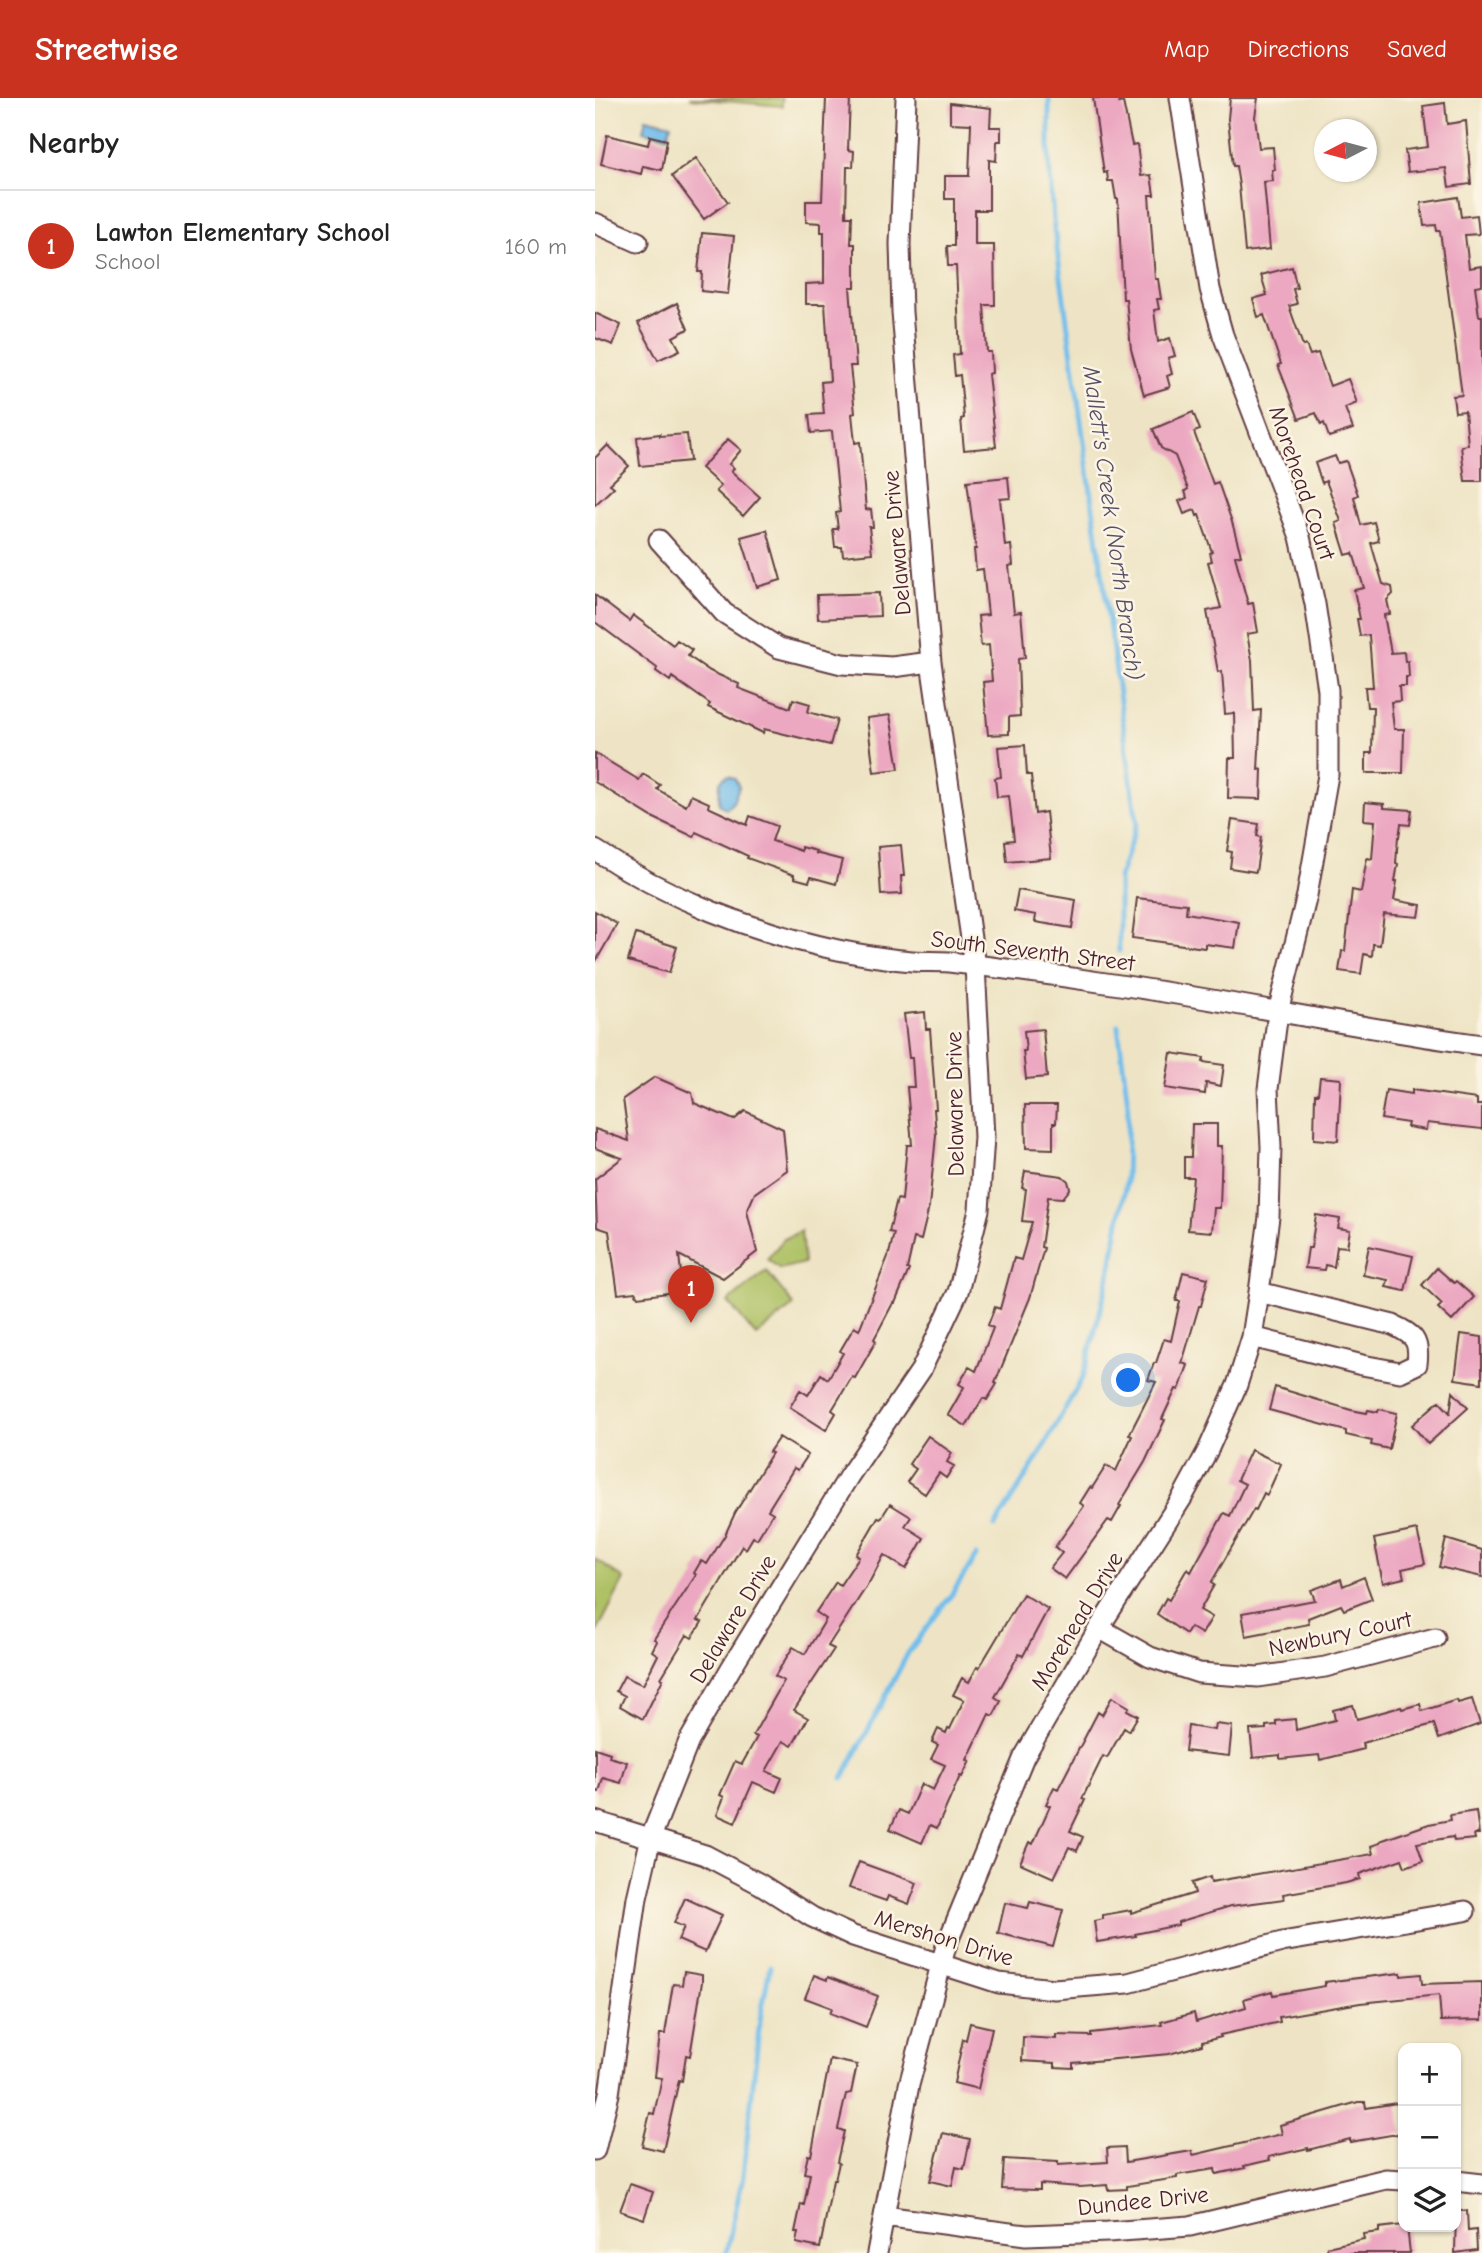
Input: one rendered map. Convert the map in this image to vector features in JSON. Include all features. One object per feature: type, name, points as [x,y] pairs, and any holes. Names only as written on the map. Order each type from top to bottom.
[{"type":"street","name":"Delaware Drive","points":[[595,2150],[609,2094],[637,1898],[650,1837],[689,1741],[842,1488],[921,1370],[958,1292],[978,1210],[984,1137],[975,966],[931,662],[902,312],[901,231],[906,98]]},
{"type":"street","name":"Morehead Court","points":[[1180,98],[1210,289],[1223,335],[1300,537],[1315,604],[1328,690],[1328,775],[1307,895],[1278,1012]]},
{"type":"street","points":[[595,223],[638,242]]},
{"type":"street","points":[[659,540],[724,613],[779,648],[842,664],[892,667],[931,662]]},
{"type":"street","name":"South Seventh Street","points":[[595,850],[632,874],[711,911],[839,950],[1118,985],[1229,1002],[1408,1035],[1482,1045]]},
{"type":"street","name":"Morehead Drive","points":[[877,2253],[909,2085],[940,1964],[990,1836],[1024,1757],[1099,1628],[1182,1498],[1208,1450],[1237,1385],[1252,1337],[1269,1217],[1271,1147],[1268,1089],[1278,1012]]},
{"type":"street","points":[[1252,1337],[1400,1372],[1417,1364],[1419,1348],[1410,1333],[1393,1325],[1259,1292]]},
{"type":"street","name":"Newbury Court","points":[[1099,1628],[1150,1657],[1199,1673],[1258,1677],[1325,1667],[1435,1638]]},
{"type":"street","name":"Mershon Drive","points":[[595,1821],[705,1855],[760,1884],[812,1917],[853,1936],[999,1983],[1043,1987],[1128,1983],[1282,1942],[1465,1911]]},
{"type":"street","name":"Dundee Drive","points":[[884,2216],[1026,2235],[1108,2232],[1190,2225],[1373,2182],[1398,2180]]},
{"type":"street","points":[[1461,2181],[1482,2184]]},
{"type":"green space","points":[[689,98],[782,98],[782,106]]},
{"type":"green space","points":[[801,1231],[804,1263],[780,1269],[767,1259],[784,1239]]},
{"type":"green space","points":[[766,1271],[794,1305],[756,1336],[728,1302]]},
{"type":"green space","points":[[595,1559],[624,1579],[595,1636]]},
{"type":"water","points":[[646,118],[671,124],[668,136],[643,131]]},
{"type":"water","points":[[730,776],[739,787],[733,802],[726,809],[719,804],[720,782]]},
{"type":"building","points":[[826,98],[850,98],[848,150],[854,151],[853,167],[847,167],[846,216],[852,216],[851,244],[855,244],[855,287],[850,287],[856,366],[850,366],[855,413],[852,414],[855,443],[860,442],[866,510],[871,509],[873,527],[869,527],[872,553],[843,556],[842,547],[835,547],[833,529],[838,529],[836,513],[840,512],[832,431],[811,433],[809,415],[824,414],[821,382],[830,381],[825,304],[806,304],[806,284],[824,283],[824,232],[821,232],[821,223],[806,222],[806,201],[822,201]]},
{"type":"building","points":[[1093,98],[1118,98],[1119,103],[1123,102],[1132,145],[1137,144],[1141,176],[1151,175],[1154,195],[1149,195],[1155,279],[1158,279],[1161,299],[1157,299],[1159,309],[1154,310],[1158,342],[1170,338],[1175,356],[1168,358],[1172,374],[1167,376],[1170,387],[1144,395],[1131,349],[1126,299],[1123,299],[1118,199],[1113,181],[1108,181],[1107,172],[1104,173]]},
{"type":"building","points":[[1230,98],[1258,98],[1255,117],[1259,148],[1273,147],[1273,181],[1264,182],[1270,249],[1245,252],[1239,185],[1236,166],[1233,166],[1228,119]]},
{"type":"building","points":[[950,103],[991,108],[990,127],[1001,127],[996,161],[989,160],[989,210],[975,210],[975,245],[994,245],[995,305],[984,305],[987,352],[991,352],[992,373],[988,374],[996,447],[964,450],[960,375],[955,376],[953,355],[960,354],[956,266],[948,266],[947,246],[954,246],[954,199],[945,199],[945,176],[969,176],[971,124],[950,123]]},
{"type":"building","points":[[1445,103],[1447,124],[1466,121],[1471,184],[1449,187],[1446,168],[1408,172],[1405,150],[1428,147],[1423,106]]},
{"type":"building","points":[[607,135],[648,145],[650,136],[667,140],[662,170],[643,166],[641,174],[601,164]]},
{"type":"building","points":[[696,158],[728,202],[704,219],[672,176]]},
{"type":"building","points":[[1458,197],[1461,217],[1477,215],[1479,234],[1465,235],[1469,268],[1482,266],[1482,285],[1475,286],[1479,316],[1482,316],[1482,481],[1465,481],[1461,446],[1468,445],[1465,411],[1455,412],[1453,396],[1462,395],[1440,231],[1437,231],[1436,225],[1424,226],[1421,203]]},
{"type":"building","points":[[702,233],[734,236],[728,294],[701,291],[702,272],[698,272]]},
{"type":"building","points":[[1292,267],[1297,288],[1293,289],[1297,304],[1289,306],[1303,346],[1306,345],[1310,355],[1318,353],[1330,386],[1348,379],[1357,403],[1345,408],[1353,429],[1329,437],[1324,423],[1321,425],[1316,413],[1299,419],[1278,365],[1281,364],[1264,315],[1258,317],[1253,299],[1267,295],[1261,275]]},
{"type":"building","points":[[677,303],[688,329],[673,337],[680,350],[658,360],[638,323]]},
{"type":"building","points":[[595,313],[621,325],[613,345],[595,338]]},
{"type":"building","points":[[1193,412],[1200,430],[1194,432],[1213,484],[1218,482],[1232,522],[1241,555],[1235,556],[1248,604],[1253,603],[1258,632],[1247,634],[1252,660],[1254,711],[1261,710],[1258,770],[1262,769],[1261,799],[1228,798],[1229,758],[1235,758],[1234,713],[1225,714],[1222,671],[1218,672],[1207,611],[1221,608],[1208,562],[1212,561],[1212,552],[1199,515],[1197,516],[1195,510],[1184,514],[1179,501],[1187,498],[1185,491],[1188,489],[1175,456],[1161,448],[1153,429]]},
{"type":"building","points":[[687,434],[690,461],[640,466],[637,437]]},
{"type":"building","points":[[728,439],[741,450],[729,464],[734,468],[731,471],[760,497],[743,516],[716,491],[721,486],[701,468]]},
{"type":"building","points":[[608,445],[629,466],[610,484],[614,487],[595,505],[595,458]]},
{"type":"building","points":[[1335,456],[1338,463],[1346,461],[1358,495],[1354,497],[1361,525],[1374,522],[1379,541],[1371,543],[1383,584],[1392,587],[1393,594],[1387,600],[1390,614],[1384,615],[1391,653],[1404,652],[1405,662],[1408,661],[1409,677],[1406,677],[1406,686],[1399,686],[1400,701],[1391,702],[1394,729],[1404,729],[1403,773],[1366,773],[1366,753],[1372,753],[1373,707],[1367,707],[1365,687],[1373,687],[1369,635],[1360,636],[1357,619],[1360,619],[1354,590],[1364,588],[1353,553],[1346,555],[1336,523],[1341,521],[1326,481],[1322,483],[1315,463]]},
{"type":"building","points":[[1008,477],[1010,498],[1000,499],[1005,546],[1011,545],[1013,565],[1009,566],[1014,613],[1021,612],[1025,658],[1018,659],[1020,716],[1009,717],[1009,734],[988,735],[983,682],[992,681],[989,645],[981,646],[978,616],[988,615],[983,569],[976,570],[976,549],[967,481]]},
{"type":"building","points":[[767,530],[781,580],[757,587],[741,537]]},
{"type":"building","points":[[879,593],[880,616],[818,619],[817,595]]},
{"type":"building","points":[[595,595],[629,621],[633,615],[673,645],[677,640],[692,650],[688,656],[710,671],[739,684],[738,688],[790,708],[793,699],[810,704],[808,712],[837,720],[830,745],[764,729],[763,733],[708,707],[710,704],[672,677],[670,681],[656,671],[657,668],[595,622]]},
{"type":"building","points":[[890,715],[899,769],[874,772],[867,718]]},
{"type":"building","points":[[1025,745],[1027,775],[1031,775],[1035,814],[1046,812],[1051,858],[1007,862],[1005,841],[1014,840],[1009,796],[997,797],[995,778],[1001,777],[998,747]]},
{"type":"building","points":[[595,753],[639,780],[643,774],[660,785],[657,789],[686,806],[691,795],[709,803],[708,807],[747,825],[750,816],[777,826],[772,841],[842,860],[836,884],[811,877],[809,882],[794,878],[794,875],[747,858],[748,856],[696,832],[694,837],[652,817],[595,782]]},
{"type":"building","points":[[1365,802],[1384,804],[1384,808],[1412,810],[1410,825],[1401,824],[1398,837],[1394,900],[1421,905],[1419,917],[1384,914],[1380,945],[1373,944],[1372,956],[1364,954],[1361,974],[1339,971],[1342,951],[1345,951],[1352,890],[1361,892],[1367,858],[1372,859],[1375,821],[1364,820]]},
{"type":"building","points":[[1232,820],[1259,824],[1257,836],[1261,837],[1256,872],[1230,868],[1232,852],[1227,851]]},
{"type":"building","points":[[901,845],[904,876],[901,876],[902,894],[881,895],[878,847]]},
{"type":"building","points":[[1018,890],[1076,900],[1072,928],[1035,922],[1036,915],[1014,911]]},
{"type":"building","points":[[1137,898],[1187,904],[1186,913],[1239,922],[1235,948],[1205,944],[1205,948],[1132,938]]},
{"type":"building","points":[[595,911],[617,924],[595,963]]},
{"type":"building","points":[[636,934],[677,947],[669,973],[628,961]]},
{"type":"building","points":[[925,1012],[926,1029],[930,1029],[936,1109],[929,1207],[921,1240],[914,1238],[907,1269],[909,1270],[895,1303],[855,1378],[852,1377],[832,1410],[836,1413],[826,1430],[790,1407],[800,1390],[808,1395],[821,1374],[828,1379],[854,1327],[859,1330],[889,1254],[894,1233],[889,1232],[897,1199],[902,1200],[907,1145],[912,1145],[907,1087],[914,1087],[904,1014]]},
{"type":"building","points":[[1043,1029],[1047,1077],[1026,1079],[1024,1031]]},
{"type":"building","points":[[1171,1053],[1204,1058],[1203,1062],[1224,1065],[1221,1086],[1206,1083],[1205,1094],[1165,1088]]},
{"type":"building","points":[[655,1077],[692,1093],[694,1103],[734,1120],[745,1111],[783,1129],[787,1170],[755,1193],[747,1211],[757,1252],[723,1278],[679,1255],[683,1291],[638,1297],[635,1292],[618,1294],[609,1231],[597,1227],[595,1179],[622,1158],[595,1148],[595,1129],[629,1141],[623,1099]]},
{"type":"building","points":[[1320,1077],[1341,1079],[1338,1141],[1314,1139],[1315,1094],[1318,1094]]},
{"type":"building","points":[[1386,1090],[1412,1094],[1412,1090],[1477,1099],[1477,1105],[1482,1105],[1482,1129],[1427,1123],[1426,1130],[1407,1127],[1408,1123],[1381,1119]]},
{"type":"building","points":[[1025,1105],[1057,1105],[1056,1123],[1053,1123],[1053,1149],[1026,1148]]},
{"type":"building","points":[[1192,1124],[1217,1124],[1217,1146],[1222,1146],[1220,1208],[1214,1208],[1212,1232],[1188,1230],[1193,1177],[1184,1177],[1184,1157],[1191,1157]]},
{"type":"building","points":[[1025,1171],[1062,1176],[1068,1181],[1070,1189],[1063,1198],[1048,1197],[1041,1247],[1044,1248],[1030,1298],[995,1383],[997,1384],[987,1400],[983,1398],[966,1426],[948,1415],[964,1387],[959,1384],[969,1367],[976,1371],[993,1328],[988,1325],[995,1307],[1000,1309],[1014,1258],[1021,1260],[1032,1222],[1022,1221]]},
{"type":"building","points":[[1316,1215],[1340,1219],[1338,1228],[1350,1230],[1347,1247],[1337,1246],[1334,1267],[1325,1265],[1324,1270],[1305,1268]]},
{"type":"building","points":[[1369,1246],[1413,1256],[1405,1291],[1386,1287],[1388,1280],[1363,1275]]},
{"type":"building","points":[[1437,1268],[1474,1297],[1452,1321],[1438,1308],[1442,1304],[1422,1285]]},
{"type":"building","points":[[1183,1272],[1208,1278],[1182,1363],[1188,1365],[1179,1390],[1176,1389],[1145,1462],[1112,1522],[1108,1520],[1065,1579],[1050,1568],[1062,1553],[1055,1547],[1084,1506],[1080,1503],[1106,1466],[1116,1471],[1132,1436],[1129,1435],[1156,1382],[1148,1380],[1164,1339],[1171,1341]]},
{"type":"building","points":[[1461,1334],[1482,1337],[1482,1383],[1455,1379]]},
{"type":"building","points":[[1275,1387],[1351,1410],[1367,1413],[1368,1410],[1378,1412],[1379,1409],[1397,1413],[1389,1449],[1371,1445],[1372,1441],[1346,1435],[1346,1431],[1269,1410]]},
{"type":"building","points":[[1453,1392],[1468,1408],[1428,1444],[1412,1425],[1439,1401],[1450,1413]]},
{"type":"building","points":[[928,1436],[952,1453],[947,1462],[954,1466],[946,1478],[939,1473],[925,1494],[907,1482],[916,1469],[909,1464]]},
{"type":"building","points":[[779,1437],[808,1455],[798,1470],[794,1468],[768,1510],[773,1513],[757,1539],[753,1537],[746,1549],[742,1546],[698,1620],[702,1622],[692,1638],[687,1635],[661,1678],[663,1679],[643,1719],[620,1706],[625,1696],[616,1691],[624,1676],[643,1685],[658,1655],[652,1651],[657,1641],[654,1639],[696,1575],[694,1573],[701,1561],[707,1564],[725,1535]]},
{"type":"building","points":[[1251,1450],[1281,1464],[1267,1495],[1264,1493],[1211,1583],[1214,1585],[1200,1610],[1212,1617],[1202,1634],[1190,1627],[1186,1634],[1157,1614],[1166,1598],[1169,1600],[1187,1569],[1191,1572],[1224,1513],[1230,1516],[1245,1484],[1237,1480]]},
{"type":"building","points":[[890,1504],[911,1517],[905,1526],[924,1538],[906,1569],[884,1555],[828,1646],[834,1649],[794,1710],[808,1718],[792,1746],[783,1741],[766,1771],[782,1778],[776,1792],[753,1782],[735,1823],[717,1815],[724,1797],[720,1795],[735,1761],[742,1764],[757,1737],[753,1735],[784,1681],[775,1676],[793,1647],[805,1654],[826,1619],[816,1612],[836,1582],[840,1585],[859,1557],[856,1555],[878,1517],[881,1518]]},
{"type":"building","points":[[1417,1530],[1425,1564],[1402,1569],[1404,1578],[1383,1583],[1374,1539]]},
{"type":"building","points":[[1446,1539],[1482,1550],[1482,1577],[1439,1567]]},
{"type":"building","points":[[1364,1577],[1372,1599],[1344,1610],[1341,1605],[1308,1618],[1309,1624],[1246,1636],[1242,1613],[1315,1600],[1311,1590],[1341,1579],[1343,1586]]},
{"type":"building","points":[[1023,1594],[1048,1609],[1023,1656],[1019,1654],[995,1697],[1001,1701],[993,1716],[989,1714],[967,1760],[970,1761],[962,1777],[960,1776],[937,1828],[930,1825],[922,1843],[890,1829],[899,1810],[908,1814],[921,1784],[933,1790],[945,1765],[931,1759],[938,1745],[932,1742],[938,1729],[946,1733],[948,1728],[950,1729],[964,1700],[953,1695],[962,1678],[969,1682],[977,1667],[979,1668]]},
{"type":"building","points":[[1112,1697],[1138,1716],[1129,1731],[1124,1728],[1107,1758],[1103,1756],[1070,1831],[1083,1837],[1077,1851],[1069,1847],[1054,1878],[1020,1863],[1029,1842],[1033,1844],[1050,1806],[1046,1804],[1054,1787],[1058,1789],[1098,1712],[1102,1715]]},
{"type":"building","points":[[1472,1699],[1480,1724],[1439,1739],[1434,1724],[1362,1743],[1364,1749],[1320,1760],[1319,1755],[1280,1759],[1280,1755],[1253,1758],[1250,1730],[1266,1729],[1266,1726],[1276,1725],[1276,1721],[1295,1719],[1296,1730],[1335,1720],[1333,1710],[1353,1705],[1357,1719],[1401,1707],[1402,1709],[1420,1704],[1422,1711],[1457,1700],[1458,1703]]},
{"type":"building","points":[[1216,1724],[1232,1726],[1229,1756],[1185,1751],[1188,1726],[1215,1730]]},
{"type":"building","points":[[595,1748],[610,1753],[609,1757],[627,1762],[621,1783],[603,1778],[599,1792],[595,1791]]},
{"type":"building","points":[[1476,1811],[1479,1834],[1474,1834],[1475,1839],[1454,1841],[1453,1837],[1417,1843],[1423,1861],[1405,1867],[1402,1859],[1359,1874],[1360,1879],[1346,1883],[1283,1894],[1284,1899],[1231,1906],[1178,1922],[1178,1925],[1135,1934],[1136,1936],[1097,1942],[1094,1921],[1103,1919],[1103,1915],[1131,1910],[1131,1913],[1195,1893],[1192,1883],[1210,1877],[1211,1882],[1373,1854],[1371,1846],[1380,1841],[1429,1824],[1451,1820],[1450,1815]]},
{"type":"building","points":[[859,1862],[917,1883],[909,1904],[888,1896],[886,1901],[849,1888]]},
{"type":"building","points":[[685,1898],[722,1915],[705,1952],[678,1940],[684,1927],[674,1923]]},
{"type":"building","points":[[1030,1902],[1063,1910],[1053,1947],[998,1933],[1005,1903],[1028,1908]]},
{"type":"building","points":[[684,1972],[702,1975],[702,1982],[690,2056],[686,2055],[682,2081],[679,2080],[663,2151],[642,2146],[650,2113],[654,2114],[662,2078],[655,2077],[660,2034],[665,2034],[673,1984],[682,1985]]},
{"type":"building","points":[[1401,1973],[1401,1976],[1421,1974],[1422,1984],[1482,1982],[1482,2020],[1441,2021],[1439,1995],[1360,2003],[1279,2017],[1280,2022],[1220,2035],[1221,2037],[1202,2042],[1202,2045],[1169,2054],[1073,2063],[1073,2068],[1055,2067],[1055,2063],[1022,2061],[1023,2037],[1056,2039],[1056,2035],[1091,2036],[1091,2033],[1162,2025],[1161,2022],[1194,2013],[1196,2022],[1246,2007],[1244,1999],[1272,1991],[1273,1995],[1325,1986],[1325,1982]]},
{"type":"building","points":[[814,1975],[827,1980],[828,1977],[878,1996],[866,2027],[830,2013],[832,2008],[805,1998]]},
{"type":"building","points":[[970,2023],[992,2028],[978,2089],[954,2083],[963,2039],[966,2040]]},
{"type":"building","points":[[830,2059],[857,2065],[851,2093],[846,2094],[838,2129],[844,2131],[820,2248],[796,2243],[798,2232],[795,2232],[801,2204],[804,2205],[810,2174],[804,2173],[808,2155],[811,2156]]},
{"type":"building","points":[[1358,2102],[1365,2102],[1366,2108],[1397,2103],[1398,2108],[1398,2134],[1350,2142],[1350,2139],[1308,2148],[1269,2157],[1270,2160],[1244,2166],[1245,2168],[1216,2174],[1215,2169],[1177,2175],[1177,2178],[1127,2186],[1127,2189],[1108,2190],[1107,2185],[1080,2187],[1040,2184],[1040,2190],[1002,2189],[1004,2159],[1058,2162],[1058,2165],[1108,2162],[1107,2148],[1125,2147],[1126,2162],[1192,2151],[1193,2155],[1282,2134],[1280,2125]]},
{"type":"building","points":[[943,2133],[970,2139],[964,2169],[956,2167],[952,2186],[930,2181]]},
{"type":"building","points":[[630,2184],[653,2192],[644,2219],[620,2211]]},
{"type":"building","points":[[1461,2211],[1467,2211],[1468,2231],[1476,2230],[1477,2250],[1455,2253],[1456,2232],[1461,2232]]},
{"type":"building","points":[[1398,2226],[1398,2232],[1408,2232],[1410,2253],[1328,2253],[1327,2247],[1364,2239],[1363,2234],[1379,2232],[1379,2228]]},
{"type":"waterway","name":"Mallett's Creek (North Branch)","points":[[1049,98],[1053,220],[1137,823],[1119,878],[1119,951]]},
{"type":"waterway","name":"Mallett's Creek (North Branch)","points":[[995,1526],[1083,1377],[1109,1277],[1126,1182],[1128,1104],[1118,1025]]},
{"type":"waterway","name":"Mallett's Creek (North Branch)","points":[[843,1778],[908,1653],[952,1594],[976,1556]]},
{"type":"waterway","name":"Mallett's Creek (North Branch)","points":[[726,2253],[743,2176],[760,2020],[770,1966]]},
{"type":"place","name":"Lawton Elementary School","points":[[691,1323]]}]
